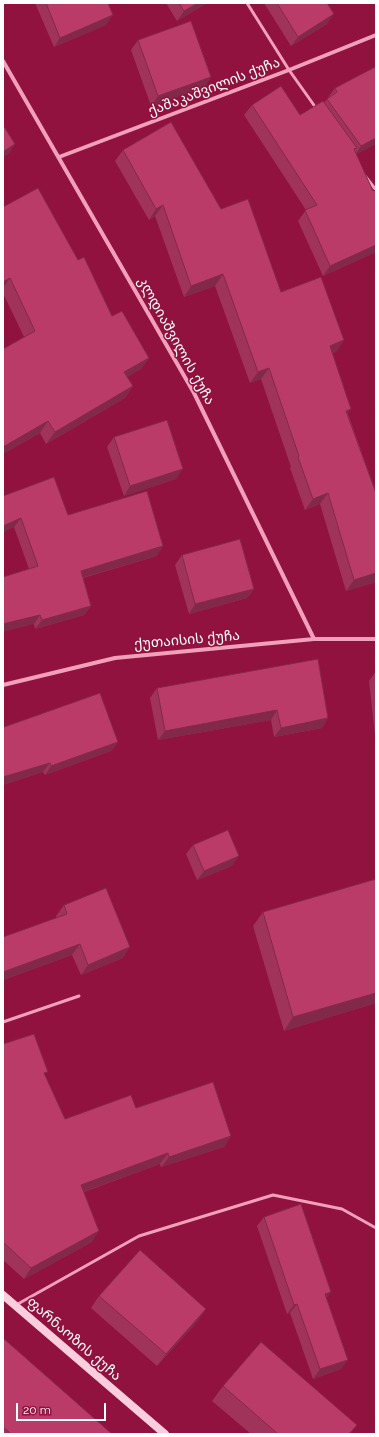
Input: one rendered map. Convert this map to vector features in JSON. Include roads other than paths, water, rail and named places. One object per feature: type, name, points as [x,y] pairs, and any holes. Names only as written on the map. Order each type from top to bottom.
[{"type":"street","name":"ქაშაკაშვილის ქუჩა","points":[[59,157],[289,70],[376,35]]},
{"type":"street","name":"კლდიაშვილის ქუჩა","points":[[4,64],[194,393],[314,639]]},
{"type":"street","name":"ქუთაისის ქუჩა","points":[[3,685],[115,658],[314,639],[376,639]]},
{"type":"street","name":"ფარნაოზის ქუჩა","points":[[3,1295],[165,1434]]},
{"type":"lane","points":[[247,3],[289,70],[321,114]]},
{"type":"lane","points":[[362,171],[376,190]]},
{"type":"lane","points":[[3,1022],[79,996]]},
{"type":"lane","points":[[15,1305],[138,1236],[273,1195],[342,1209],[376,1228]]}]
